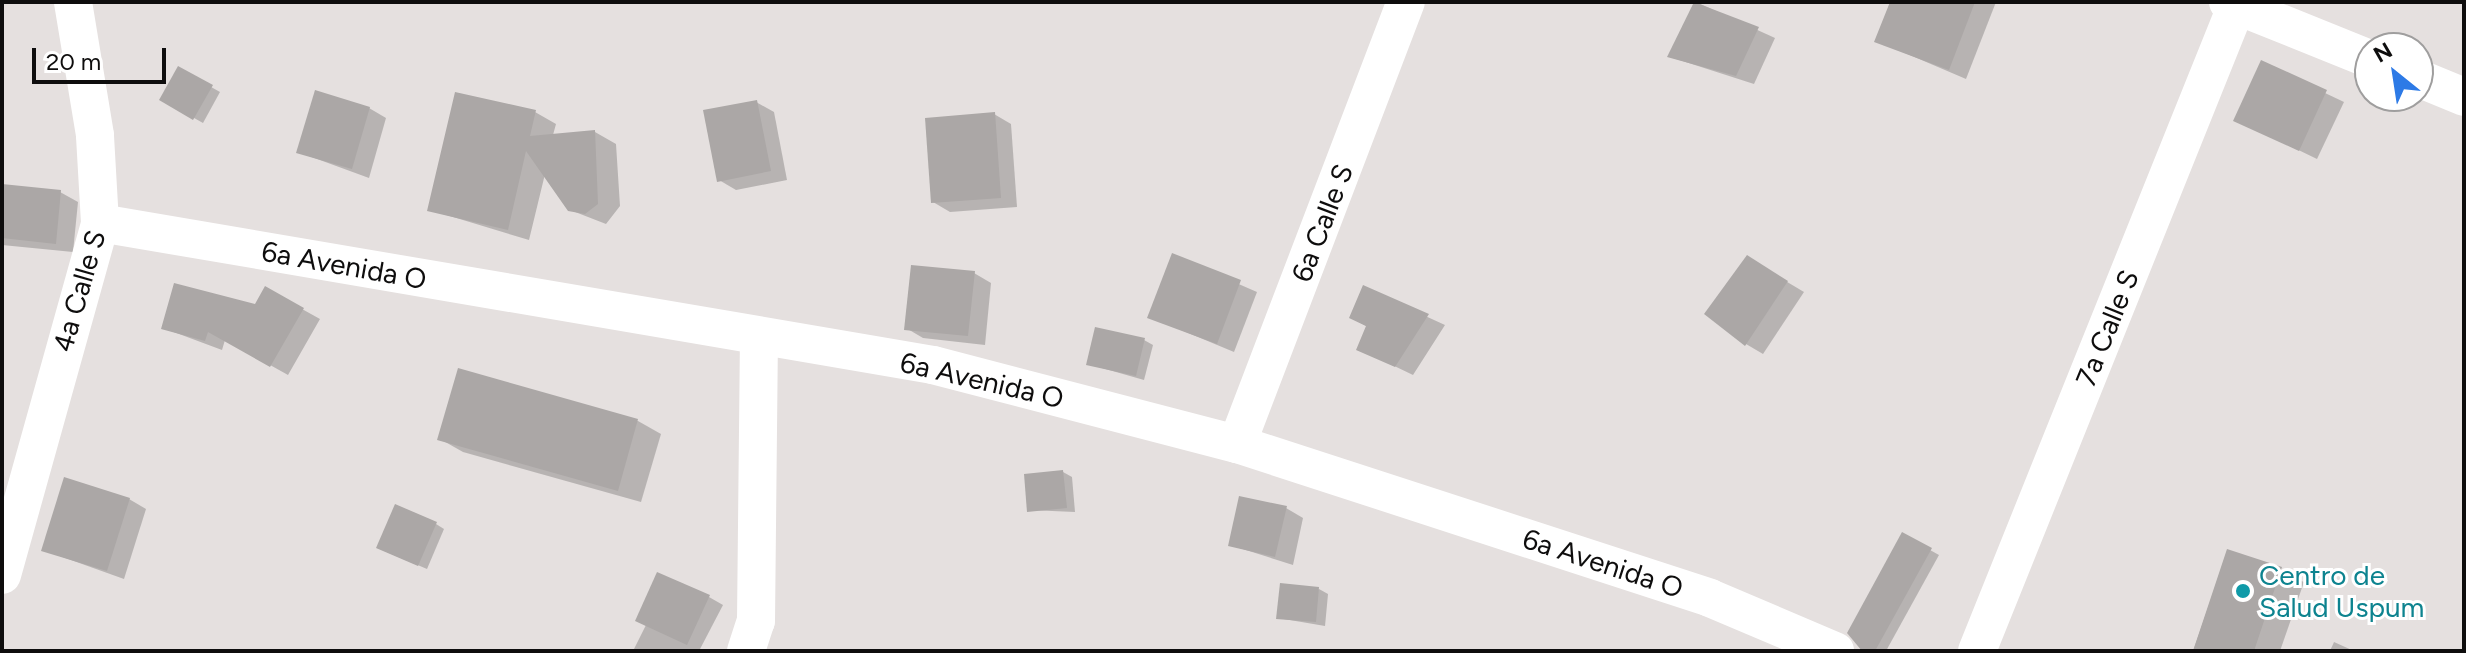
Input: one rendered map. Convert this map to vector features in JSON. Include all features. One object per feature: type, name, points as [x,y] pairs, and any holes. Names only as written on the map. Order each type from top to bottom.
[{"type":"street","name":"4a Calle S","points":[[2,575],[100,223],[95,135],[73,2]]},
{"type":"street","name":"6a Calle S","points":[[1237,444],[1406,2]]},
{"type":"street","points":[[2234,3],[2354,52]]},
{"type":"street","name":"7a Calle S","points":[[1977,651],[2234,3]]},
{"type":"street","points":[[2434,85],[2464,97]]},
{"type":"street","name":"6a Avenida O","points":[[100,223],[933,365],[1237,444],[1710,598],[1835,651]]},
{"type":"street","points":[[746,651],[756,621],[759,336]]},
{"type":"building","points":[[1694,2],[1759,27],[1736,76],[1667,57]]},
{"type":"building","points":[[1890,2],[1975,2],[1949,70],[1874,42]]},
{"type":"building","points":[[2261,60],[2327,90],[2299,151],[2233,121]]},
{"type":"building","points":[[178,66],[213,85],[193,120],[159,100]]},
{"type":"building","points":[[315,90],[370,107],[352,169],[296,153]]},
{"type":"building","points":[[455,92],[536,110],[530,136],[595,130],[598,204],[585,214],[568,211],[526,151],[508,230],[427,211]]},
{"type":"building","points":[[757,100],[771,171],[717,182],[703,110]]},
{"type":"building","points":[[995,112],[1001,198],[931,203],[925,118]]},
{"type":"building","points":[[2,184],[61,190],[56,244],[2,238]]},
{"type":"building","points":[[1172,253],[1241,280],[1217,344],[1147,318]]},
{"type":"building","points":[[1747,255],[1788,281],[1745,346],[1704,314]]},
{"type":"building","points":[[911,265],[975,271],[968,336],[904,330]]},
{"type":"building","points":[[174,283],[255,304],[265,286],[304,308],[270,367],[208,332],[205,341],[161,329]]},
{"type":"building","points":[[1363,285],[1429,314],[1395,367],[1356,350],[1366,326],[1349,318]]},
{"type":"building","points":[[1095,327],[1145,338],[1136,376],[1086,365]]},
{"type":"building","points":[[458,368],[638,419],[618,491],[437,440]]},
{"type":"building","points":[[1063,470],[1067,508],[1027,512],[1024,474]]},
{"type":"building","points":[[64,477],[130,498],[107,571],[41,551]]},
{"type":"building","points":[[1239,496],[1287,506],[1275,557],[1228,546]]},
{"type":"building","points":[[395,504],[437,522],[418,566],[376,548]]},
{"type":"building","points":[[1902,532],[1932,548],[1875,651],[1862,651],[1847,633]]},
{"type":"building","name":"Centro de Salud Uspum","points":[[2227,549],[2282,567],[2254,651],[2193,651]]},
{"type":"building","points":[[657,572],[710,595],[687,645],[635,621]]},
{"type":"building","points":[[1280,583],[1319,587],[1316,622],[1276,619]]},
{"type":"place","name":"Centro de Salud Uspum","points":[[2243,591]]}]
